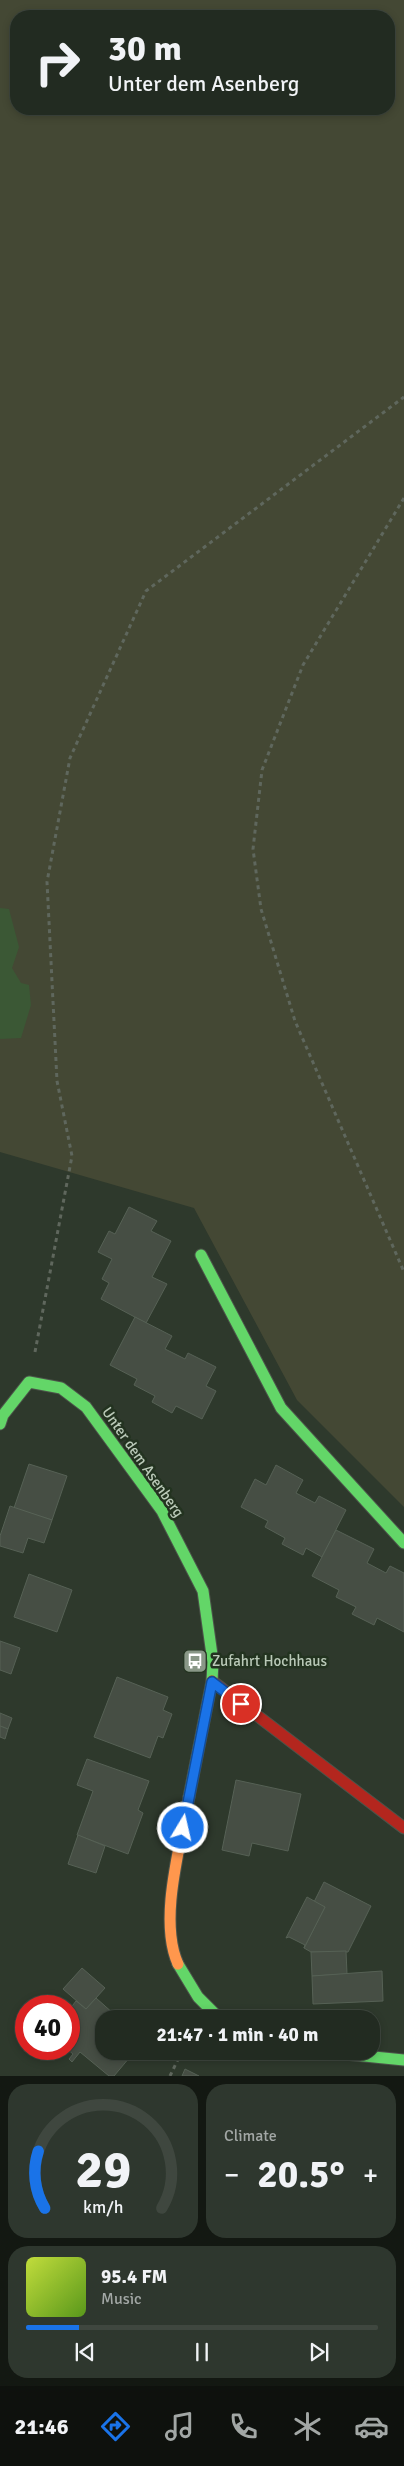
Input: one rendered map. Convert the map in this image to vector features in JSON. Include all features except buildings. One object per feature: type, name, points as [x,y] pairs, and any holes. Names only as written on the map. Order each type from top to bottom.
[{"type":"street","points":[[201,1255],[281,1408],[404,1543]]},
{"type":"street","points":[[0,1424],[3,1415],[29,1382]]},
{"type":"street","name":"Unter dem Asenberg","points":[[29,1382],[60,1388],[86,1407],[162,1511],[202,1591],[214,1662],[212,1682],[186,1811],[170,1915],[173,1951],[188,1982],[204,2006],[209,2010]]},
{"type":"street","points":[[212,1682],[404,1828]]},
{"type":"street","points":[[380,2058],[404,2060]]},
{"type":"path","points":[[29,1382],[72,1156],[57,1081],[47,882],[70,758],[146,591],[404,397]]},
{"type":"path","points":[[404,498],[304,665],[262,770],[253,849],[261,909],[295,1021],[404,1272]]},
{"type":"path","points":[[170,2076],[178,2060]]},
{"type":"shaded area","points":[[0,0],[404,0],[404,1507],[297,1400],[194,1208],[0,1152]]},
{"type":"shaded area","points":[[0,908],[9,909],[19,947],[12,968],[21,983],[29,985],[31,1005],[21,1038],[0,1039]]},
{"type":"traffic: fast","points":[[201,1255],[281,1408],[404,1543]]},
{"type":"traffic: fast","points":[[0,1424],[3,1415],[29,1382],[61,1388],[86,1407],[162,1511],[203,1591],[213,1662],[212,1681],[189,1797]]},
{"type":"traffic: fast","points":[[178,1964],[198,1997],[211,2010]]},
{"type":"traffic: fast","points":[[380,2058],[404,2060]]},
{"type":"traffic: slow","points":[[178,1964],[172,1946],[170,1926],[171,1904],[173,1882],[189,1797]]},
{"type":"traffic: jam","points":[[212,1681],[404,1828]]},
{"type":"place","name":"Zufahrt Hochhaus","points":[[195,1661]]},
{"type":"route","points":[[183,1828],[212,1682],[241,1704]]}]
